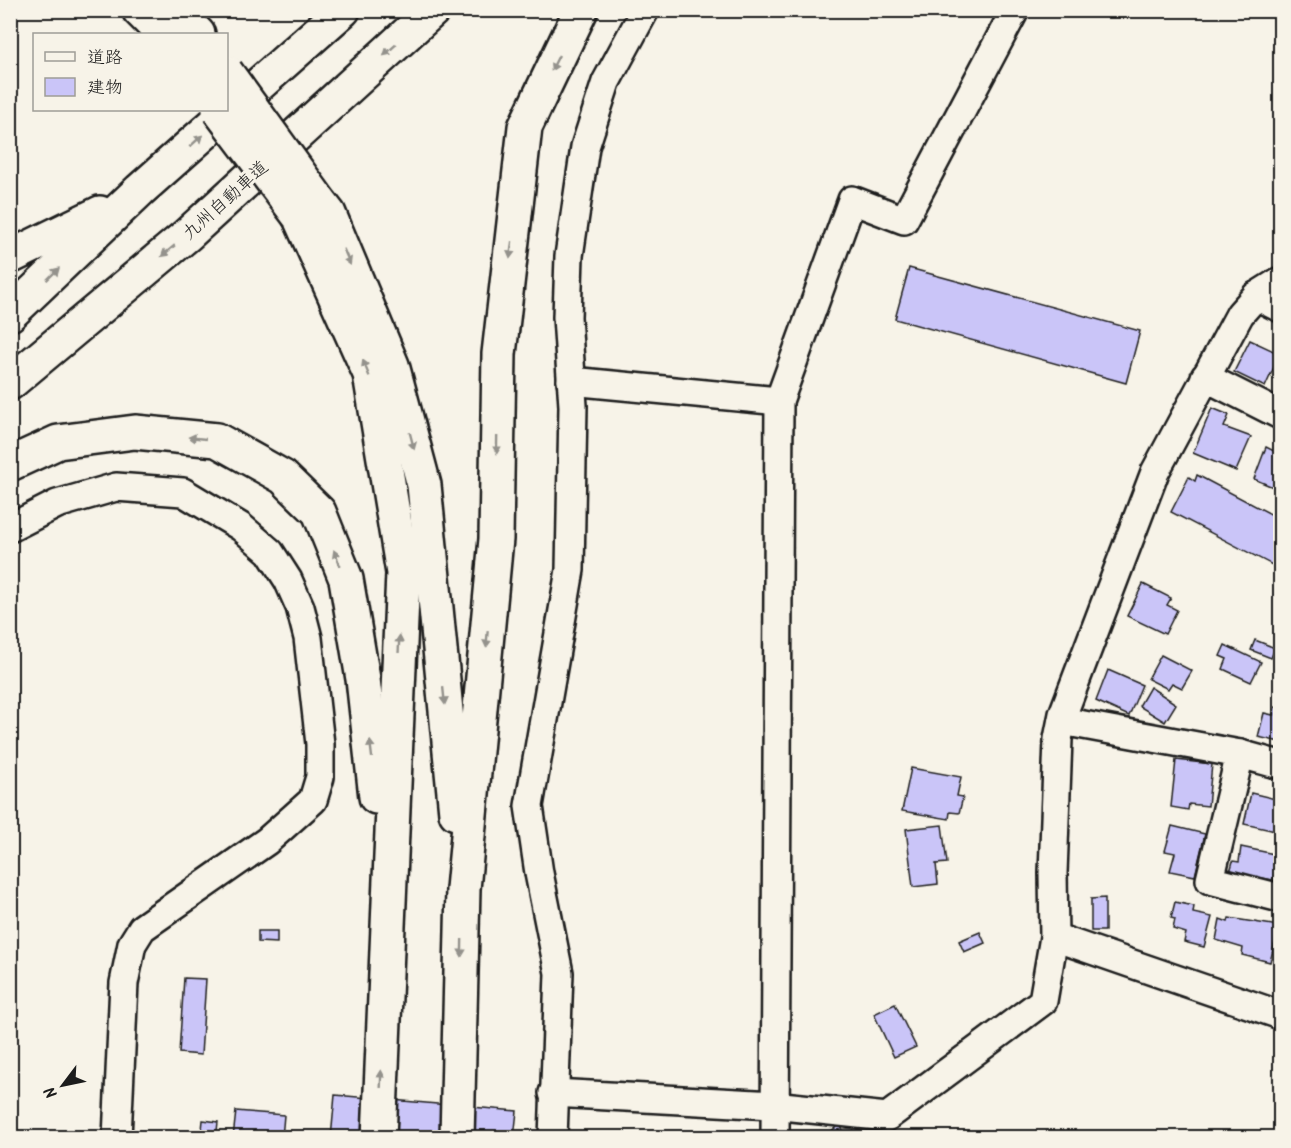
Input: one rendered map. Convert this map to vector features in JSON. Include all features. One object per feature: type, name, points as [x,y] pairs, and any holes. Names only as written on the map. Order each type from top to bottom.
[{"type":"highway","points":[[139,10],[162,33]]},
{"type":"highway","points":[[174,10],[197,33]]},
{"type":"highway","points":[[10,314],[140,190],[343,10]]},
{"type":"highway","name":"九州自動車道","points":[[10,383],[187,235],[434,10]]},
{"type":"highway","points":[[457,1137],[463,889],[496,539],[499,354],[525,126],[581,10]]},
{"type":"highway","points":[[228,75],[311,210],[370,374],[403,573],[379,1137]]},
{"type":"highway","points":[[220,111],[311,210],[329,214],[392,364],[424,485],[463,889]]},
{"type":"highway","points":[[10,257],[80,226],[140,190]]},
{"type":"highway","points":[[10,464],[58,442],[135,432],[217,440],[283,477],[319,512],[346,579],[363,680],[388,891]]},
{"type":"street","points":[[553,1137],[559,973],[530,806],[570,570],[571,381],[567,317],[569,256],[585,147],[606,82],[645,10]]},
{"type":"street","points":[[775,1137],[773,1105],[779,401],[852,201],[904,219],[1015,10]]},
{"type":"street","points":[[553,1093],[773,1105],[887,1117],[1043,1001],[1054,937],[1053,862],[1058,739],[1062,720],[1155,472],[1239,314],[1256,296],[1281,281]]},
{"type":"street","points":[[1256,296],[1281,308]]},
{"type":"street","points":[[1205,377],[1281,415]]},
{"type":"street","points":[[571,381],[779,401]]},
{"type":"street","points":[[10,528],[57,504],[116,487],[183,492],[241,527],[270,552],[288,580],[300,607],[308,638],[320,744],[320,777],[313,800],[267,841],[142,928],[132,944],[124,983],[117,1137]]},
{"type":"street","points":[[1062,720],[1240,754],[1281,765]]},
{"type":"street","points":[[1240,754],[1210,880],[1281,898]]},
{"type":"street","points":[[1054,937],[1281,1015]]},
{"type":"building","points":[[909,268],[1140,331],[1126,383],[895,319]]},
{"type":"building","points":[[1250,340],[1280,354],[1265,387],[1234,372]]},
{"type":"building","points":[[1212,408],[1229,415],[1224,427],[1251,437],[1236,471],[1193,453]]},
{"type":"building","points":[[1266,447],[1280,454],[1280,490],[1254,479]]},
{"type":"building","points":[[1197,475],[1280,519],[1280,569],[1171,512],[1189,477],[1195,481]]},
{"type":"building","points":[[1143,584],[1171,598],[1167,605],[1177,610],[1165,634],[1127,616]]},
{"type":"building","points":[[1255,640],[1275,648],[1271,658],[1251,650]]},
{"type":"building","points":[[1225,645],[1261,662],[1251,682],[1223,669],[1227,659],[1220,656]]},
{"type":"building","points":[[1161,655],[1192,671],[1182,688],[1172,683],[1168,689],[1148,679]]},
{"type":"building","points":[[1108,670],[1142,685],[1129,716],[1096,701]]},
{"type":"building","points":[[1150,687],[1176,704],[1165,722],[1139,706]]},
{"type":"building","points":[[1275,707],[1280,708],[1280,742],[1258,737],[1264,713],[1273,715]]},
{"type":"building","points":[[1176,760],[1212,764],[1208,806],[1189,804],[1188,810],[1171,807]]},
{"type":"building","points":[[911,768],[961,777],[957,796],[963,797],[959,813],[950,812],[949,819],[902,811]]},
{"type":"building","points":[[1251,793],[1280,800],[1280,832],[1244,824]]},
{"type":"building","points":[[942,825],[947,863],[936,864],[938,884],[913,887],[906,829]]},
{"type":"building","points":[[1172,826],[1205,834],[1195,876],[1170,871],[1175,853],[1165,851]]},
{"type":"building","points":[[1241,847],[1279,855],[1273,880],[1230,872],[1233,861],[1239,862]]},
{"type":"building","points":[[1105,898],[1105,931],[1091,931],[1091,899]]},
{"type":"building","points":[[1175,902],[1194,906],[1193,913],[1212,917],[1204,947],[1184,942],[1186,933],[1173,929],[1175,919],[1171,918]]},
{"type":"building","points":[[1229,918],[1279,926],[1270,962],[1242,955],[1243,948],[1216,940],[1220,919],[1228,922]]},
{"type":"building","points":[[258,931],[277,931],[277,943],[258,942]]},
{"type":"building","points":[[980,932],[985,943],[964,952],[959,941]]},
{"type":"building","points":[[184,978],[206,979],[201,1055],[179,1053]]},
{"type":"building","points":[[895,1004],[916,1047],[894,1057],[874,1014]]},
{"type":"building","points":[[335,1095],[517,1111],[514,1138],[331,1138]]},
{"type":"building","points":[[236,1111],[284,1115],[282,1138],[233,1138]]},
{"type":"building","points":[[203,1120],[218,1122],[217,1131],[202,1130]]},
{"type":"building","points":[[840,1124],[846,1137],[823,1138]]}]
